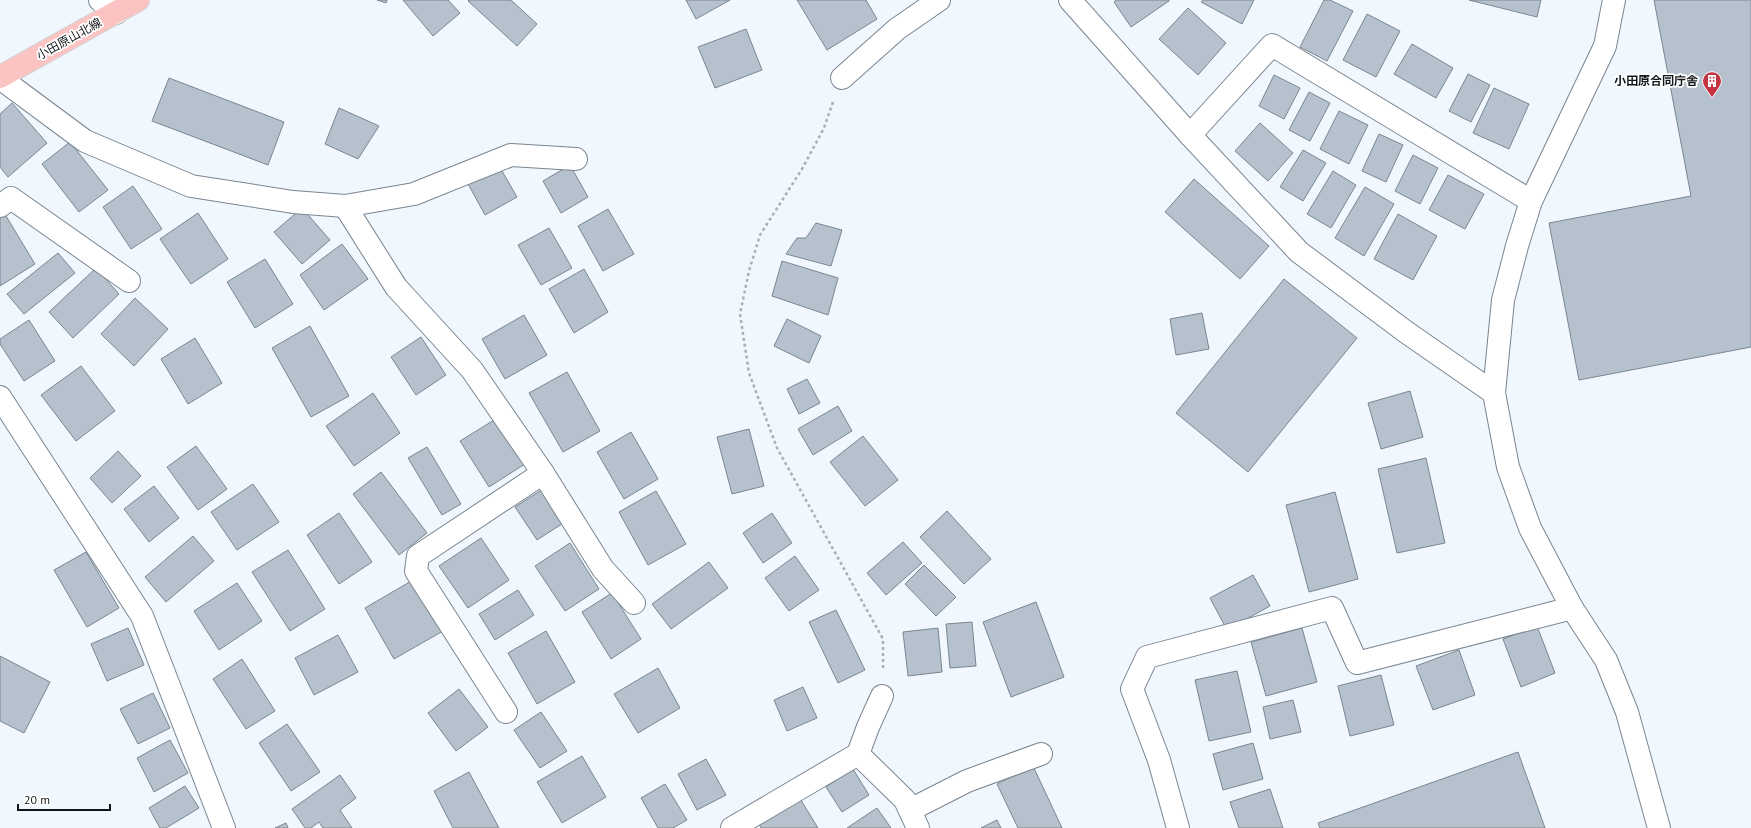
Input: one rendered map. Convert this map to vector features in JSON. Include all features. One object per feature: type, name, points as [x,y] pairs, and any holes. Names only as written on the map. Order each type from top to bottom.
[{"type":"main road","name":"小田原山北線","points":[[0,78],[108,7],[138,0]]},
{"type":"street","points":[[842,78],[897,30],[939,0]]},
{"type":"street","points":[[1070,0],[1190,135],[1299,252],[1406,332],[1494,393]]},
{"type":"street","points":[[1614,0],[1605,46],[1532,200],[1503,300],[1494,393],[1508,467],[1530,528],[1572,608],[1609,666],[1627,712],[1659,828]]},
{"type":"street","points":[[1190,135],[1272,45],[1532,200]]},
{"type":"street","points":[[0,78],[85,141],[191,186],[294,202],[345,206],[414,194],[512,154],[576,159]]},
{"type":"street","points":[[0,206],[11,198],[129,280]]},
{"type":"street","points":[[345,206],[396,287],[472,370],[543,473],[603,569],[634,602]]},
{"type":"street","points":[[0,396],[142,616],[224,828]]},
{"type":"street","points":[[506,712],[416,571],[418,556],[543,473]]},
{"type":"street","points":[[1178,828],[1160,760],[1132,689],[1147,657],[1332,608],[1356,663],[1572,608]]},
{"type":"street","points":[[732,828],[858,754],[882,696]]},
{"type":"street","points":[[858,754],[905,800],[914,819],[967,781],[1041,754]]},
{"type":"path","points":[[842,78],[820,135],[799,175],[760,235],[749,271],[740,314],[749,373],[777,448],[883,639],[882,696]]},
{"type":"building","points":[[377,0],[387,0],[386,3]]},
{"type":"building","points":[[403,0],[448,0],[460,13],[433,36]]},
{"type":"building","points":[[511,0],[537,24],[517,46],[468,1]]},
{"type":"building","points":[[686,0],[730,0],[696,19]]},
{"type":"building","points":[[797,0],[866,0],[877,19],[827,50]]},
{"type":"building","points":[[1116,0],[1169,1],[1131,27],[1114,2]]},
{"type":"building","points":[[1203,0],[1254,0],[1242,24],[1201,2]]},
{"type":"building","points":[[1324,0],[1330,0],[1353,11],[1327,61],[1300,47]]},
{"type":"building","points":[[1469,0],[1541,0],[1537,17]]},
{"type":"building","name":"小田原合同庁舎","points":[[1654,0],[1751,0],[1751,347],[1579,380],[1549,223],[1691,196]]},
{"type":"building","points":[[1188,8],[1226,43],[1198,75],[1159,39]]},
{"type":"building","points":[[1367,14],[1400,31],[1376,77],[1343,60]]},
{"type":"building","points":[[746,29],[762,70],[715,88],[698,47]]},
{"type":"building","points":[[1412,44],[1453,68],[1436,98],[1394,74]]},
{"type":"building","points":[[1468,74],[1490,85],[1471,122],[1449,111]]},
{"type":"building","points":[[1274,75],[1300,88],[1284,119],[1259,106]]},
{"type":"building","points":[[169,78],[284,122],[268,165],[152,121]]},
{"type":"building","points":[[1494,88],[1529,104],[1509,149],[1473,133]]},
{"type":"building","points":[[1309,92],[1330,103],[1310,141],[1289,130]]},
{"type":"building","points":[[12,103],[47,143],[8,177],[0,167],[0,114]]},
{"type":"building","points":[[339,108],[379,126],[358,159],[325,144]]},
{"type":"building","points":[[1339,111],[1368,125],[1349,164],[1320,149]]},
{"type":"building","points":[[1260,123],[1293,153],[1268,181],[1235,151]]},
{"type":"building","points":[[1379,134],[1403,145],[1386,182],[1362,171]]},
{"type":"building","points":[[70,142],[108,190],[79,212],[42,164]]},
{"type":"building","points":[[1303,150],[1326,163],[1303,201],[1280,187]]},
{"type":"building","points":[[1413,155],[1438,168],[1420,204],[1395,191]]},
{"type":"building","points":[[498,164],[517,197],[485,215],[467,182]]},
{"type":"building","points":[[570,165],[588,197],[561,213],[543,181]]},
{"type":"building","points":[[1333,171],[1356,185],[1331,228],[1307,214]]},
{"type":"building","points":[[1448,175],[1484,194],[1465,229],[1429,210]]},
{"type":"building","points":[[1194,179],[1269,246],[1240,279],[1165,212]]},
{"type":"building","points":[[133,186],[162,229],[131,249],[103,207]]},
{"type":"building","points":[[1365,187],[1394,204],[1364,256],[1335,238]]},
{"type":"building","points":[[302,208],[330,240],[302,264],[274,232]]},
{"type":"building","points":[[608,209],[634,254],[603,271],[578,226]]},
{"type":"building","points":[[3,211],[35,264],[0,286],[0,212]]},
{"type":"building","points":[[198,213],[228,259],[191,284],[160,239]]},
{"type":"building","points":[[1398,214],[1437,236],[1413,280],[1374,259]]},
{"type":"building","points":[[816,223],[842,230],[831,266],[786,254],[797,238],[806,238]]},
{"type":"building","points":[[549,228],[572,268],[541,285],[518,245]]},
{"type":"building","points":[[342,244],[368,279],[324,310],[300,275]]},
{"type":"building","points":[[58,253],[75,273],[24,314],[7,294]]},
{"type":"building","points":[[265,259],[293,304],[255,328],[227,282]]},
{"type":"building","points":[[782,261],[838,278],[828,315],[772,296]]},
{"type":"building","points":[[96,268],[119,294],[73,338],[49,312]]},
{"type":"building","points":[[584,269],[608,312],[574,333],[549,289]]},
{"type":"building","points":[[1284,279],[1357,338],[1248,472],[1176,413]]},
{"type":"building","points":[[135,298],[168,329],[134,366],[101,334]]},
{"type":"building","points":[[1202,313],[1209,349],[1176,355],[1170,319]]},
{"type":"building","points":[[524,315],[547,355],[505,379],[482,339]]},
{"type":"building","points":[[787,319],[821,336],[809,363],[774,346]]},
{"type":"building","points":[[29,320],[55,361],[24,381],[0,344],[0,339]]},
{"type":"building","points":[[310,326],[349,396],[311,417],[272,348]]},
{"type":"building","points":[[421,337],[446,375],[416,395],[391,357]]},
{"type":"building","points":[[195,338],[222,383],[188,404],[161,359]]},
{"type":"building","points":[[81,366],[115,411],[76,441],[41,395]]},
{"type":"building","points":[[567,372],[600,431],[563,452],[529,393]]},
{"type":"building","points":[[807,379],[820,403],[799,414],[787,389]]},
{"type":"building","points":[[1410,391],[1423,437],[1381,449],[1368,403]]},
{"type":"building","points":[[373,393],[400,433],[354,466],[326,426]]},
{"type":"building","points":[[838,406],[852,431],[813,455],[798,429]]},
{"type":"building","points":[[499,417],[528,462],[489,487],[460,441]]},
{"type":"building","points":[[749,429],[764,486],[732,494],[717,437]]},
{"type":"building","points":[[631,432],[658,479],[624,499],[597,452]]},
{"type":"building","points":[[863,436],[898,480],[865,506],[830,462]]},
{"type":"building","points":[[196,446],[227,489],[198,510],[167,467]]},
{"type":"building","points":[[427,447],[461,504],[442,515],[408,458]]},
{"type":"building","points":[[118,451],[141,476],[112,503],[90,478]]},
{"type":"building","points":[[1426,458],[1445,543],[1397,553],[1378,469]]},
{"type":"building","points":[[381,472],[427,533],[399,555],[353,494]]},
{"type":"building","points":[[253,484],[279,522],[237,550],[211,512]]},
{"type":"building","points":[[154,486],[179,518],[149,542],[124,509]]},
{"type":"building","points":[[543,489],[565,522],[537,540],[515,507]]},
{"type":"building","points":[[656,491],[686,544],[648,565],[619,512]]},
{"type":"building","points":[[1335,492],[1358,579],[1309,592],[1286,505]]},
{"type":"building","points":[[947,511],[991,559],[964,584],[920,537]]},
{"type":"building","points":[[339,513],[372,562],[339,584],[307,535]]},
{"type":"building","points":[[772,513],[792,543],[763,563],[743,533]]},
{"type":"building","points":[[193,536],[214,561],[166,602],[145,577]]},
{"type":"building","points":[[481,538],[509,580],[468,608],[439,566]]},
{"type":"building","points":[[903,542],[922,563],[886,595],[867,573]]},
{"type":"building","points":[[570,543],[599,589],[565,611],[535,566]]},
{"type":"building","points":[[288,550],[325,609],[290,631],[252,572]]},
{"type":"building","points":[[86,552],[119,608],[87,627],[54,570]]},
{"type":"building","points":[[795,556],[819,590],[789,611],[765,578]]},
{"type":"building","points":[[709,562],[728,588],[671,629],[652,604]]},
{"type":"building","points":[[924,565],[956,597],[936,616],[905,584]]},
{"type":"building","points":[[1253,575],[1270,606],[1227,630],[1210,598]]},
{"type":"building","points":[[413,580],[443,631],[394,659],[365,608]]},
{"type":"building","points":[[237,583],[262,621],[219,650],[194,611]]},
{"type":"building","points":[[518,590],[534,615],[495,640],[479,614]]},
{"type":"building","points":[[612,593],[641,639],[611,659],[582,612]]},
{"type":"building","points":[[1036,602],[1064,677],[1011,697],[983,622]]},
{"type":"building","points":[[836,610],[865,670],[838,683],[809,622]]},
{"type":"building","points":[[972,622],[976,666],[950,668],[946,624]]},
{"type":"building","points":[[1537,626],[1555,673],[1521,687],[1503,639]]},
{"type":"building","points":[[128,628],[144,665],[107,681],[91,644]]},
{"type":"building","points":[[938,628],[942,672],[908,676],[903,632]]},
{"type":"building","points":[[1302,628],[1317,682],[1266,696],[1251,642]]},
{"type":"building","points":[[546,631],[575,682],[537,704],[508,653]]},
{"type":"building","points":[[338,635],[358,672],[314,695],[295,658]]},
{"type":"building","points":[[1459,650],[1475,695],[1433,710],[1416,666]]},
{"type":"building","points":[[0,656],[50,682],[24,733],[0,721]]},
{"type":"building","points":[[242,659],[275,711],[246,729],[213,679]]},
{"type":"building","points":[[658,668],[680,708],[638,733],[614,694]]},
{"type":"building","points":[[1237,671],[1251,732],[1209,741],[1195,680]]},
{"type":"building","points":[[1381,675],[1394,725],[1350,736],[1338,686]]},
{"type":"building","points":[[803,687],[817,718],[787,731],[774,700]]},
{"type":"building","points":[[459,689],[488,727],[456,751],[428,713]]},
{"type":"building","points":[[153,693],[170,728],[138,744],[120,709]]},
{"type":"building","points":[[1293,700],[1301,732],[1270,739],[1263,707]]},
{"type":"building","points":[[541,712],[567,751],[540,768],[514,730]]},
{"type":"building","points":[[287,724],[320,772],[291,791],[259,743]]},
{"type":"building","points":[[170,740],[188,773],[154,792],[137,758]]},
{"type":"building","points":[[1253,743],[1263,779],[1223,790],[1213,754]]},
{"type":"building","points":[[1518,752],[1545,828],[1320,828],[1318,823]]},
{"type":"building","points":[[582,756],[606,797],[562,823],[537,782]]},
{"type":"building","points":[[706,759],[726,795],[697,810],[678,774]]},
{"type":"building","points":[[1033,766],[1062,828],[1018,828],[997,784]]},
{"type":"building","points":[[853,769],[869,795],[842,812],[826,787]]},
{"type":"building","points":[[469,772],[499,828],[453,828],[434,791]]},
{"type":"building","points":[[340,775],[356,798],[340,810],[352,828],[323,828],[319,822],[311,828],[305,828],[292,809]]},
{"type":"building","points":[[665,784],[687,820],[673,828],[658,828],[641,798]]},
{"type":"building","points":[[185,786],[199,808],[166,828],[160,828],[149,808]]},
{"type":"building","points":[[1270,789],[1283,828],[1239,828],[1230,802]]},
{"type":"building","points":[[799,797],[818,828],[761,828],[758,822]]},
{"type":"building","points":[[877,808],[891,828],[847,828]]},
{"type":"building","points":[[997,820],[1001,828],[981,828]]},
{"type":"building","points":[[286,823],[288,828],[275,828]]},
{"type":"place","name":"小田原合同庁舎","points":[[1712,98]]}]
